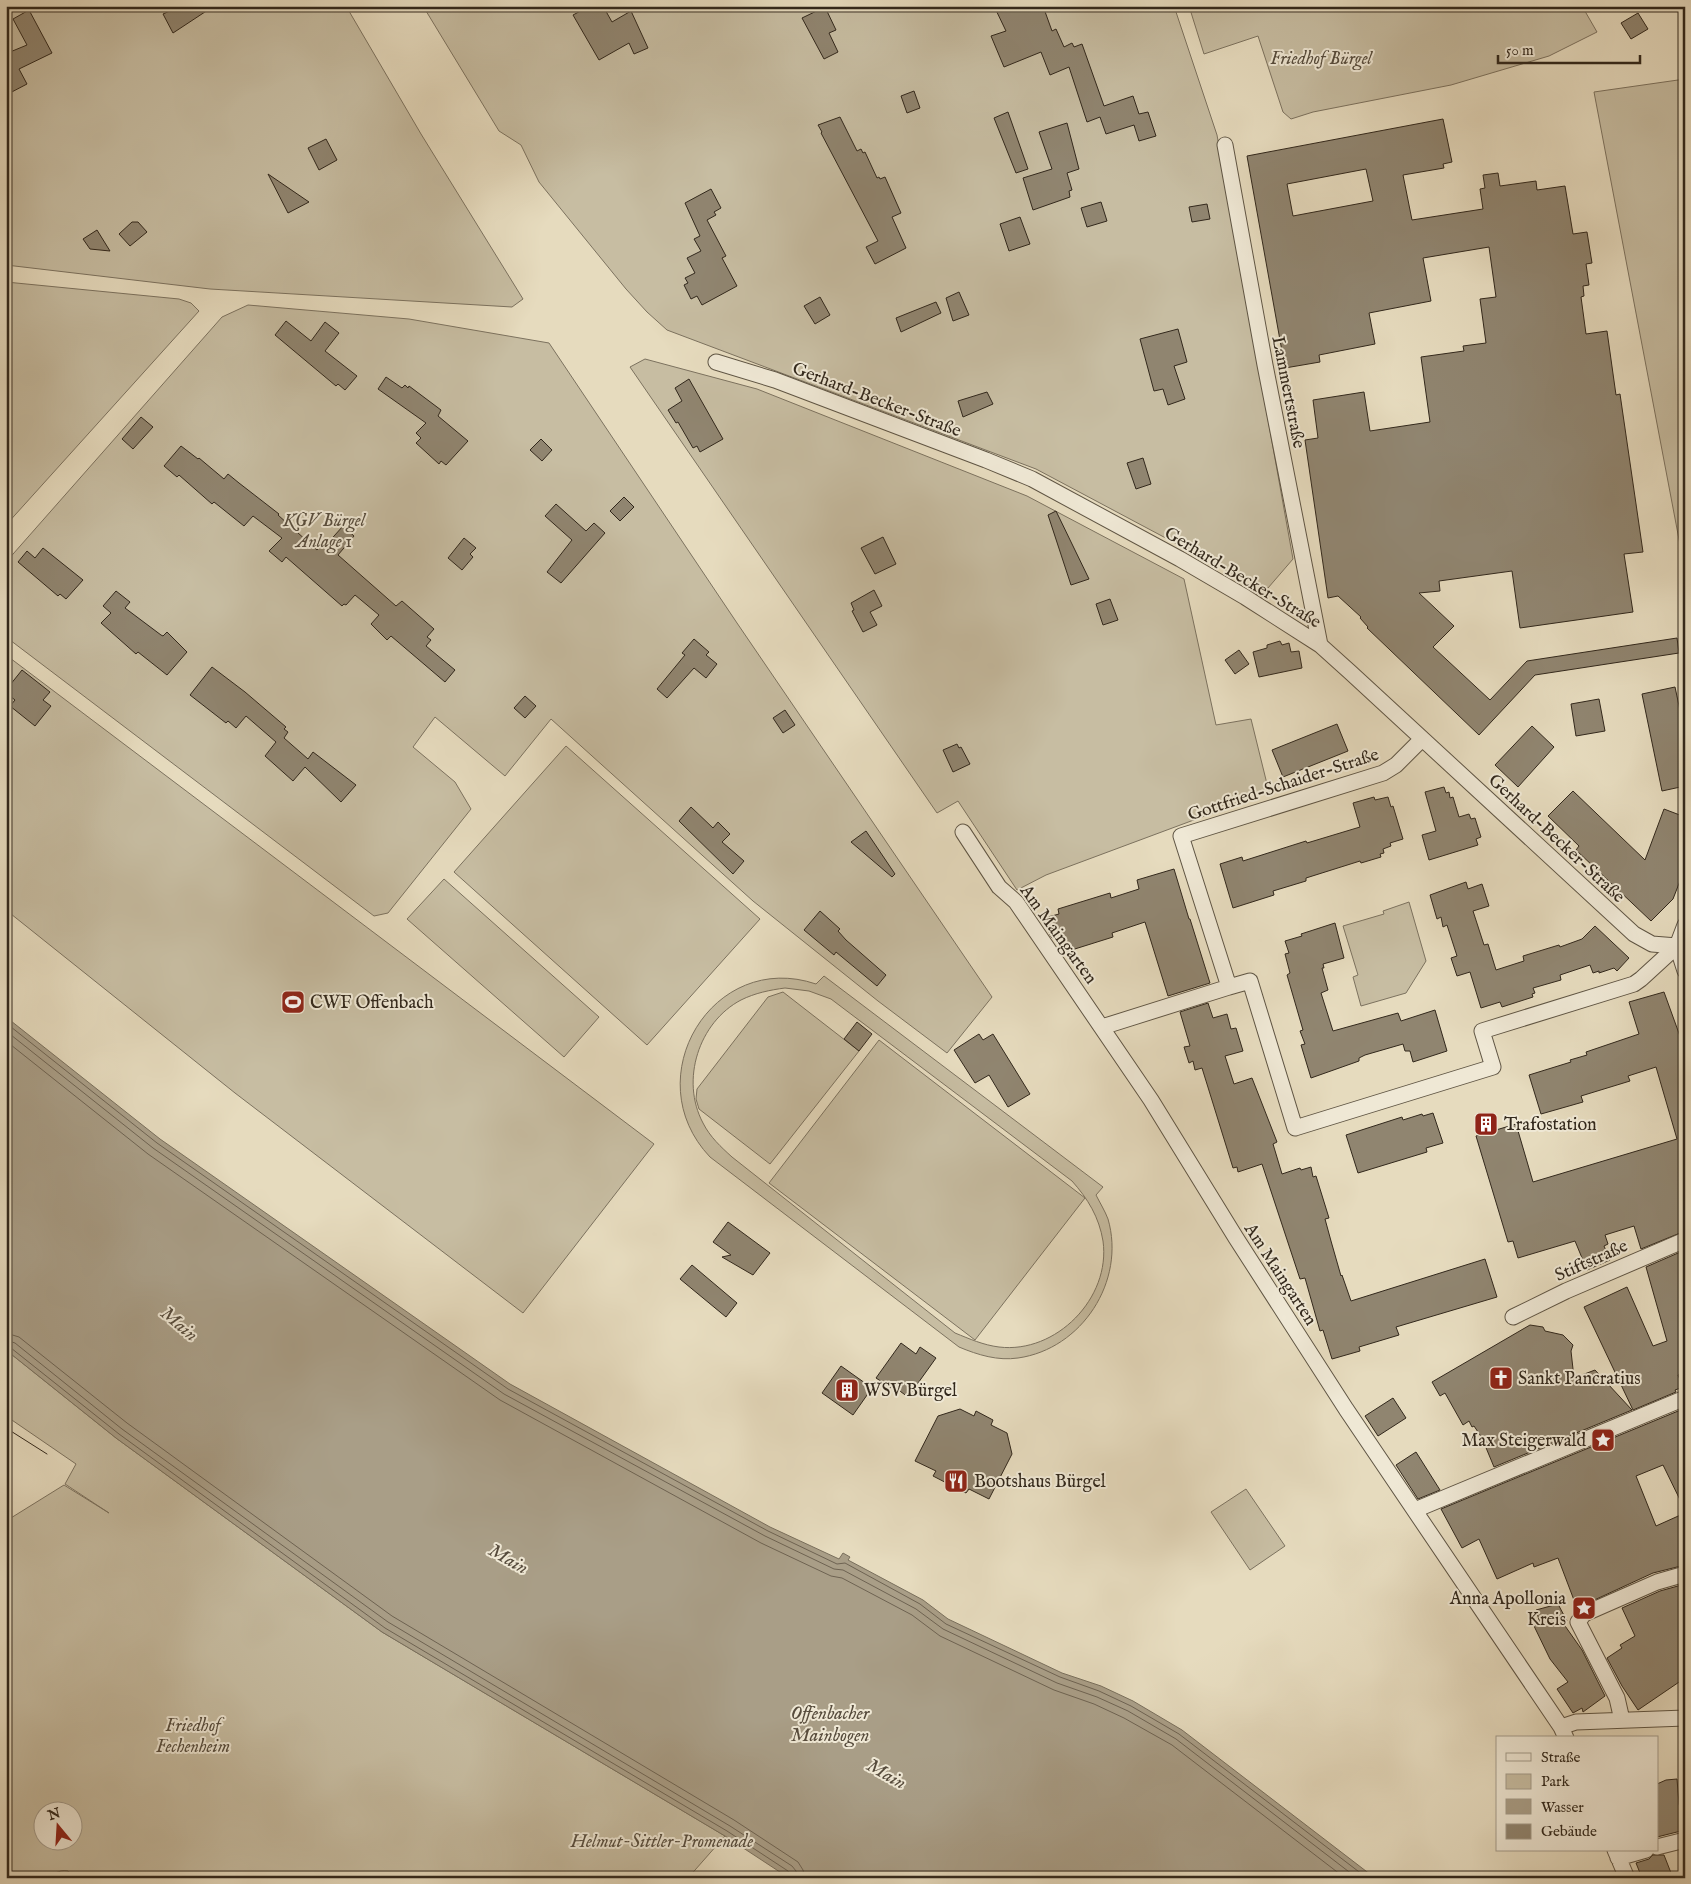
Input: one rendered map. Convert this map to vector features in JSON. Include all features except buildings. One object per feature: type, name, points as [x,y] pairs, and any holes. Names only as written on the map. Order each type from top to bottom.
[{"type":"street","name":"Lammertstraße","points":[[1225,145],[1265,365],[1320,645]]},
{"type":"street","name":"Gerhard-Becker-Straße","points":[[716,362],[775,380],[1032,479],[1180,559],[1276,616],[1320,645],[1634,934],[1652,944],[1681,945]]},
{"type":"street","name":"Gottfried-Schaider-Straße","points":[[1229,987],[1182,836],[1383,773],[1396,765],[1422,739]]},
{"type":"street","name":"Am Maingarten","points":[[963,832],[999,887],[1016,902],[1102,1026],[1160,1114],[1236,1238],[1346,1409],[1564,1732]]},
{"type":"street","points":[[1685,925],[1681,945],[1685,971]]},
{"type":"street","points":[[1102,1026],[1250,981],[1295,1128],[1493,1067],[1482,1031],[1634,984],[1681,945]]},
{"type":"street","name":"Stiftstraße","points":[[1513,1317],[1566,1291],[1685,1240]]},
{"type":"street","points":[[1414,1510],[1685,1398]]},
{"type":"street","points":[[1622,1720],[1617,1698],[1578,1622],[1584,1614],[1657,1582],[1685,1574]]},
{"type":"street","points":[[1564,1732],[1576,1722],[1685,1718]]},
{"type":"street","points":[[1658,1847],[1685,1840]]},
{"type":"street","points":[[1626,1878],[1616,1854],[1631,1852]]},
{"type":"green space","points":[[6,6],[346,6],[421,134],[523,299],[512,307],[210,289],[6,265]]},
{"type":"green space","points":[[423,6],[1174,6],[1217,135],[1293,559],[1268,588],[1239,577],[1036,469],[667,330],[626,289],[539,182],[521,145],[499,131]]},
{"type":"green space","name":"Friedhof Bürgel","points":[[1189,6],[1582,6],[1597,32],[1549,56],[1451,85],[1313,112],[1291,119],[1283,112],[1258,36],[1204,54]]},
{"type":"green space","points":[[1685,79],[1685,571],[1594,92]]},
{"type":"green space","points":[[6,282],[179,299],[191,303],[199,311],[6,525]]},
{"type":"green space","name":"KGV Bürgel Anlage 1","points":[[248,305],[409,319],[549,343],[992,997],[947,1053],[878,1001],[753,901],[551,719],[505,776],[435,717],[413,747],[455,782],[471,809],[388,913],[374,916],[6,637],[6,562],[222,317]]},
{"type":"green space","points":[[645,359],[757,389],[1027,496],[1184,579],[1216,725],[1251,719],[1269,792],[1046,875],[1017,890],[958,801],[937,813],[630,367]]},
{"type":"green space","name":"CWF Offenbach","points":[[6,655],[654,1144],[523,1313],[235,1093],[6,910]]},
{"type":"green space","points":[[566,746],[760,919],[647,1045],[454,872]]},
{"type":"green space","points":[[444,879],[599,1017],[564,1057],[407,919]]},
{"type":"green space","points":[[1409,902],[1426,961],[1406,993],[1361,1006],[1353,977],[1358,975],[1343,926],[1384,914],[1383,911]]},
{"type":"green space","points":[[824,976],[1103,1187],[1096,1195],[1108,1219],[1112,1242],[1111,1266],[1104,1288],[1094,1308],[1079,1326],[1062,1341],[1041,1352],[1011,1359],[988,1357],[959,1347],[710,1157],[689,1125],[680,1092],[683,1058],[696,1028],[717,1003],[745,985],[779,978],[816,984]],"holes":[[[785,988],[809,991],[831,999],[1072,1181],[1083,1195],[1096,1216],[1101,1232],[1103,1262],[1098,1283],[1089,1301],[1075,1318],[1059,1332],[1040,1341],[1020,1347],[993,1346],[955,1333],[732,1157],[709,1133],[696,1106],[693,1089],[694,1071],[698,1054],[704,1037],[714,1022],[726,1010],[752,995]]]},
{"type":"green space","points":[[783,992],[859,1051],[770,1164],[699,1109],[696,1099],[697,1089],[768,997]]},
{"type":"green space","points":[[879,1040],[1085,1198],[975,1340],[769,1183]]},
{"type":"green space","name":"Friedhof Fechenheim","points":[[6,1350],[116,1438],[382,1632],[725,1836],[688,1878],[72,1878],[68,1871],[64,1871],[40,1879],[6,1878],[6,1521],[64,1485],[109,1513],[65,1484],[76,1464],[6,1416]]},
{"type":"green space","points":[[1246,1489],[1285,1546],[1250,1570],[1211,1512]]},
{"type":"water","name":"Offenbacher Mainbogen","points":[[6,1017],[160,1139],[510,1384],[770,1527],[839,1559],[843,1553],[850,1557],[848,1560],[923,1600],[948,1619],[1062,1673],[1101,1686],[1133,1701],[1182,1730],[1375,1878],[789,1878],[725,1836],[382,1632],[116,1438],[6,1350]]},
{"type":"tram line","points":[[6,1428],[47,1454]]},
{"type":"place","name":"CWF Offenbach","points":[[293,1002]]},
{"type":"place","name":"Trafostation","points":[[1486,1124]]},
{"type":"place","name":"Sankt Pancratius","points":[[1501,1378]]},
{"type":"place","name":"WSV Bürgel","points":[[847,1390]]},
{"type":"place","name":"Max Steigerwald","points":[[1603,1440]]},
{"type":"place","name":"Bootshaus Bürgel","points":[[956,1481]]},
{"type":"place","name":"Anna Apollonia Kreis","points":[[1584,1608]]},
{"type":"water label","name":"Main","points":[[180,1323]]},
{"type":"water label","name":"Main","points":[[509,1558]]},
{"type":"water label","name":"Main","points":[[887,1773]]},
{"type":"park label","name":"Helmut-Sittler-Promenade","points":[[662,1841]]}]
